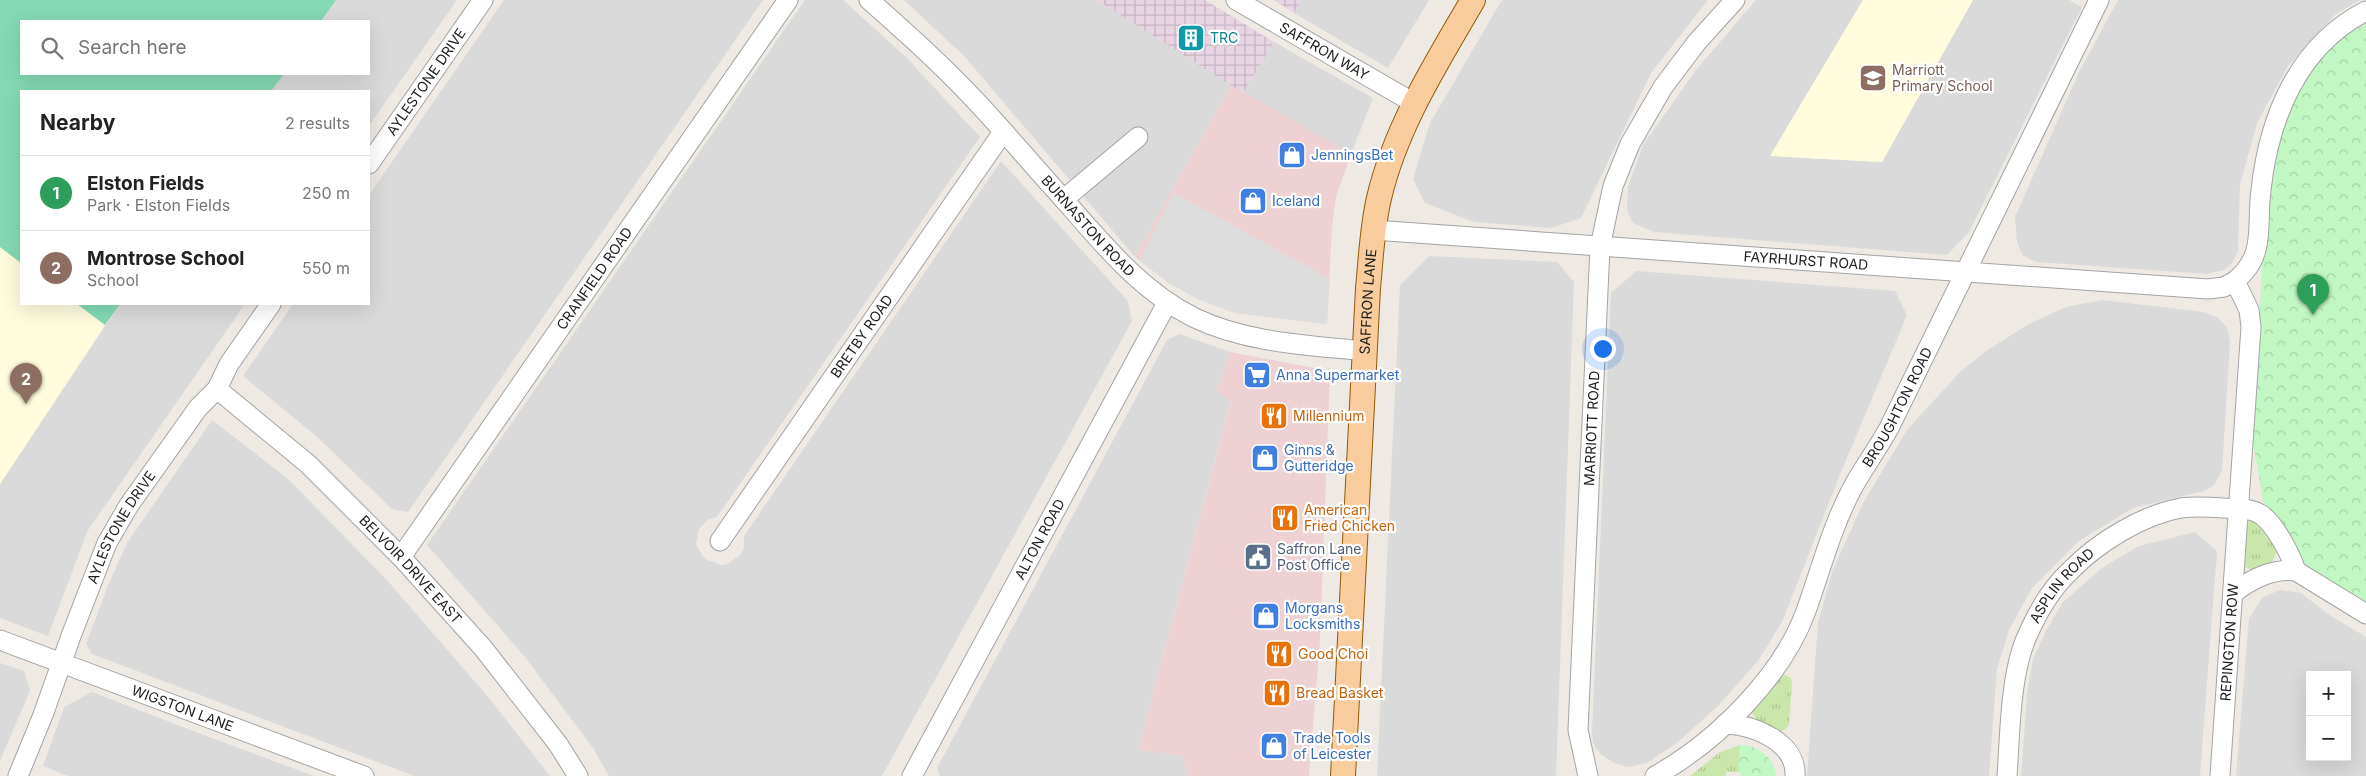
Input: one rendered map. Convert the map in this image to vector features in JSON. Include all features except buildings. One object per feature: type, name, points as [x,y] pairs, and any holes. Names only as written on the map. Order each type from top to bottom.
[{"type":"main road","name":"SAFFRON LANE","points":[[1343,776],[1373,230],[1388,168],[1414,103],[1473,0]]},
{"type":"street","name":"AYLESTONE DRIVE","points":[[370,163],[483,0]]},
{"type":"street","name":"CRANFIELD ROAD","points":[[401,557],[788,0]]},
{"type":"street","name":"BURNASTON ROAD","points":[[869,0],[970,95],[1142,283],[1167,303],[1223,330],[1262,338],[1365,350]]},
{"type":"street","name":"SAFFRON WAY","points":[[1236,0],[1414,103]]},
{"type":"street","name":"MARRIOTT ROAD","points":[[1588,776],[1578,730],[1600,247],[1613,186],[1630,144],[1662,87],[1697,42],[1735,0]]},
{"type":"street","name":"BROUGHTON ROAD","points":[[1655,776],[1693,752],[1726,724],[1755,692],[1793,640],[1806,612],[1834,530],[1853,487],[1890,428],[1964,273],[2099,0]]},
{"type":"street","points":[[2236,281],[2254,261],[2257,247],[2260,190],[2266,157],[2274,126],[2288,90],[2308,58],[2344,22],[2366,11]]},
{"type":"street","name":"BRETBY ROAD","points":[[720,541],[1003,132]]},
{"type":"street","points":[[1064,199],[1138,137]]},
{"type":"street","name":"FAYRHURST ROAD","points":[[1373,230],[2208,289],[2224,287],[2236,281]]},
{"type":"street","name":"REPINGTON ROW","points":[[2220,776],[2251,327],[2249,310],[2236,281]]},
{"type":"street","name":"ALTON ROAD","points":[[912,776],[1167,303]]},
{"type":"street","name":"AYLESTONE DRIVE","points":[[18,776],[62,664],[84,599],[107,543],[129,505],[198,408],[217,388],[229,364],[270,305]]},
{"type":"street","name":"BELVOIR DRIVE EAST","points":[[217,388],[308,464],[401,557],[483,648],[558,744],[578,776]]},
{"type":"street","name":"ASPLIN ROAD","points":[[2007,776],[2017,671],[2027,635],[2057,584],[2084,558],[2111,538],[2162,514],[2196,507],[2239,508],[2259,513],[2268,520],[2292,560],[2296,571]]},
{"type":"street","points":[[2233,592],[2260,576],[2276,571],[2296,571],[2366,614]]},
{"type":"street","name":"WIGSTON LANE","points":[[0,640],[364,776]]},
{"type":"street","points":[[1726,724],[1738,724],[1755,729],[1785,747],[1796,765],[1795,776]]},
{"type":"shaded area","points":[[336,0],[457,0],[370,125],[370,90],[272,90],[283,75],[370,75],[370,20],[322,20]]},
{"type":"shaded area","points":[[504,0],[763,0],[408,512],[392,509],[316,436],[243,376],[292,305],[370,305],[370,194]]},
{"type":"shaded area","points":[[805,0],[843,0],[906,57],[980,137],[717,517],[707,520],[699,529],[696,545],[705,559],[721,565],[728,564],[740,555],[744,548],[744,536],[1001,161],[1128,301],[1132,321],[882,776],[609,776],[593,748],[525,657],[427,545]]},
{"type":"shaded area","points":[[904,0],[1097,0],[1231,85],[1135,257],[964,56]]},
{"type":"shaded area","points":[[1097,0],[1205,0],[1274,42],[1243,93]]},
{"type":"shaded area","points":[[1274,0],[1302,0],[1294,13]]},
{"type":"shaded area","points":[[1302,0],[1429,0],[1388,68],[1294,13]]},
{"type":"shaded area","points":[[1502,0],[1708,0],[1651,73],[1581,218],[1551,228],[1474,222],[1425,203],[1413,179],[1430,123]]},
{"type":"shaded area","points":[[1756,0],[1863,0],[1770,156],[1882,162],[1973,0],[2069,0],[2082,7],[1969,232],[1947,255],[1654,232],[1633,223],[1627,210],[1628,187],[1643,145],[1696,70]]},
{"type":"shaded area","name":"Marriott Primary School","points":[[1863,0],[1973,0],[1882,162],[1770,156]]},
{"type":"shaded area","points":[[2118,0],[2360,0],[2336,14],[2288,66],[2258,121],[2240,184],[2238,250],[2233,262],[2224,270],[2207,274],[2036,262],[2022,255],[2017,242],[2015,217],[2080,70]]},
{"type":"shaded area","points":[[1274,42],[1373,98],[1351,154],[1243,93]]},
{"type":"shaded area","points":[[1231,85],[1351,154],[1336,197],[1332,226],[1327,324],[1235,313],[1198,299],[1169,283],[1135,257]]},
{"type":"shaded area","points":[[1174,193],[1330,279],[1327,324],[1235,313],[1198,299],[1169,283],[1139,260]]},
{"type":"shaded area","points":[[0,247],[20,262],[20,305],[78,305],[105,325],[0,484]]},
{"type":"shaded area","points":[[1429,256],[1557,262],[1574,282],[1556,776],[1377,776],[1400,285]]},
{"type":"shaded area","points":[[1636,271],[1895,291],[1907,315],[1839,477],[1782,622],[1758,661],[1719,705],[1678,742],[1647,763],[1629,767],[1614,763],[1600,754],[1593,743],[1592,731],[1611,293]]},
{"type":"shaded area","points":[[2102,300],[2204,312],[2218,318],[2227,328],[2230,341],[2222,471],[2214,485],[2204,491],[2133,508],[2079,541],[2032,588],[2009,630],[1997,669],[1989,776],[1807,776],[1818,623],[1832,572],[1863,503],[1907,430],[1960,372],[1986,351],[2029,324],[2066,307]]},
{"type":"shaded area","points":[[119,305],[244,305],[88,530],[48,636],[0,618],[0,484]]},
{"type":"shaded area","points":[[1180,334],[1230,352],[1216,391],[1231,400],[1138,750],[1182,755],[1188,776],[940,776],[937,768],[1167,340]]},
{"type":"shaded area","points":[[1230,352],[1330,371],[1320,640],[1309,776],[1188,776],[1182,755],[1138,750],[1231,401],[1216,391]]},
{"type":"shaded area","points":[[212,420],[287,478],[386,579],[489,698],[550,776],[414,776],[92,654],[86,644],[109,583],[127,543]]},
{"type":"shaded area","points":[[2195,532],[2217,551],[2200,776],[2021,776],[2027,694],[2033,659],[2062,603],[2102,568],[2139,546]]},
{"type":"shaded area","points":[[2280,590],[2301,593],[2328,614],[2366,637],[2366,776],[2236,776],[2249,618],[2263,597]]},
{"type":"shaded area","points":[[0,663],[24,671],[30,691],[0,761]]},
{"type":"shaded area","points":[[92,692],[314,776],[68,776],[43,766],[64,707]]},
{"type":"green space","points":[[0,0],[336,0],[322,20],[20,20],[20,75],[283,75],[272,90],[20,90],[20,262],[0,247]]},
{"type":"green space","points":[[2366,23],[2366,608],[2333,589],[2307,566],[2284,538],[2263,501],[2253,442],[2266,187],[2283,115],[2317,60],[2343,38]]},
{"type":"green space","points":[[78,305],[119,305],[105,325]]},
{"type":"green space","points":[[2250,519],[2261,523],[2277,551],[2272,562],[2252,570],[2243,566],[2245,525]]},
{"type":"green space","points":[[1785,675],[1791,678],[1792,682],[1789,724],[1786,729],[1780,731],[1756,719],[1752,712],[1776,678]]},
{"type":"green space","points":[[1740,745],[1739,772],[1726,772],[1726,776],[1690,776],[1720,752]]},
{"type":"green space","points":[[1740,745],[1753,747],[1764,753],[1772,763],[1776,776],[1741,776],[1738,768]]},
{"type":"place","name":"TRC","points":[[1191,38]]},
{"type":"place","name":"Marriott Primary School","points":[[1873,78]]},
{"type":"place","name":"JenningsBet","points":[[1292,155]]},
{"type":"place","name":"Iceland","points":[[1253,201]]},
{"type":"place","name":"Elston Fields","points":[[2313,315]]},
{"type":"place","name":"Anna Supermarket","points":[[1257,375]]},
{"type":"place","name":"Montrose School","points":[[26,404]]},
{"type":"place","name":"Millennium","points":[[1274,416]]},
{"type":"place","name":"Ginns & Gutteridge","points":[[1265,458]]},
{"type":"place","name":"American Fried Chicken","points":[[1285,518]]},
{"type":"place","name":"Saffron Lane Post Office","points":[[1258,557]]},
{"type":"place","name":"Morgans Locksmiths","points":[[1266,616]]},
{"type":"place","name":"Good Choi","points":[[1279,654]]},
{"type":"place","name":"Bread Basket","points":[[1277,693]]},
{"type":"place","name":"Trade Tools of Leicester","points":[[1274,746]]}]
